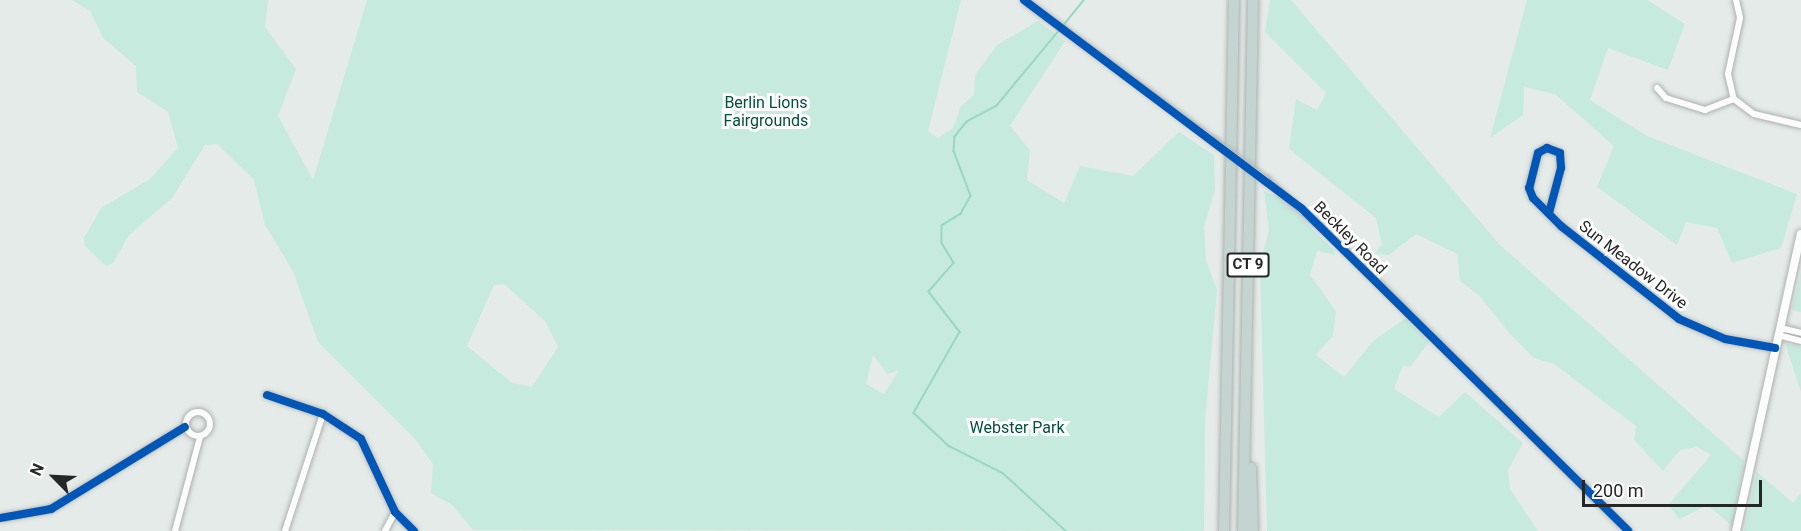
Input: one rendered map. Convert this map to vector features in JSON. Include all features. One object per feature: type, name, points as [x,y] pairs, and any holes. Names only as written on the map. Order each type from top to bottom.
[{"type":"highway","name":"CT 9","points":[[1224,531],[1234,0]]},
{"type":"highway","name":"CT 9","points":[[1243,531],[1253,0]]},
{"type":"highway","points":[[1245,426],[1253,531]]},
{"type":"street","name":"Beckley Road","points":[[1024,0],[1065,27],[1266,180],[1325,231],[1628,531]]},
{"type":"street","points":[[1736,0],[1740,18],[1728,74],[1734,99],[1754,114],[1801,125]]},
{"type":"street","points":[[1657,88],[1666,98],[1705,110],[1734,99]]},
{"type":"street","name":"Sun Meadow Drive","points":[[1549,213],[1561,168],[1560,153],[1547,148],[1539,153],[1529,188],[1549,213],[1679,319],[1725,339],[1775,348]]},
{"type":"street","points":[[1736,531],[1801,234]]},
{"type":"street","points":[[1779,332],[1801,333]]},
{"type":"street","points":[[1779,332],[1801,341]]},
{"type":"street","points":[[267,395],[323,414],[361,439],[395,512],[414,531]]},
{"type":"street","points":[[0,518],[51,509],[185,427],[191,414],[205,414],[210,428],[200,437],[175,531]]},
{"type":"street","points":[[288,530],[323,414]]},
{"type":"street","points":[[185,427],[200,437]]},
{"type":"street","points":[[385,531],[395,512]]},
{"type":"green space","points":[[72,0],[268,0],[265,27],[296,69],[278,116],[313,180],[367,0],[961,0],[928,131],[938,138],[953,128],[961,106],[974,95],[975,75],[997,45],[1038,21],[1065,41],[1010,126],[1030,150],[1027,180],[1064,203],[1080,166],[1133,176],[1179,132],[1214,155],[1215,189],[1204,227],[1206,260],[1217,290],[1205,420],[1204,531],[473,530],[452,505],[431,493],[433,464],[415,439],[318,342],[293,271],[265,225],[254,180],[217,144],[205,145],[172,198],[129,235],[113,263],[106,266],[85,246],[84,238],[101,208],[150,179],[178,148],[168,112],[137,92],[136,66],[103,38],[90,11]],"holes":[[[504,284],[545,321],[558,347],[532,387],[512,383],[467,346],[494,285]],[[873,355],[887,374],[899,370],[884,394],[866,384]]]},
{"type":"green space","points":[[1270,0],[1291,0],[1500,245],[1744,461],[1732,526],[1708,505],[1679,519],[1668,505],[1711,455],[1697,447],[1680,450],[1663,471],[1634,440],[1636,426],[1554,364],[1534,358],[1510,334],[1479,295],[1460,281],[1457,254],[1416,234],[1389,255],[1374,254],[1382,245],[1376,218],[1289,149],[1296,99],[1317,110],[1326,93],[1265,32]]},
{"type":"green space","points":[[1527,0],[1647,0],[1685,24],[1668,70],[1608,48],[1590,100],[1647,136],[1797,194],[1781,248],[1732,263],[1717,228],[1686,222],[1677,245],[1597,187],[1614,146],[1555,94],[1524,87],[1523,115],[1490,138]]},
{"type":"green space","points":[[1264,191],[1278,197],[1334,250],[1335,255],[1317,251],[1310,275],[1336,311],[1333,336],[1316,355],[1344,377],[1374,340],[1406,318],[1429,342],[1410,367],[1403,365],[1394,389],[1439,417],[1465,392],[1523,443],[1508,470],[1510,489],[1538,531],[1267,531],[1260,265],[1269,230]]},
{"type":"green space","points":[[1801,272],[1801,312],[1792,310]]},
{"type":"green space","points":[[1785,343],[1801,347],[1801,392]]},
{"type":"green space","points":[[1757,472],[1793,503],[1801,493],[1801,531],[1744,531]]},
{"type":"waterway","points":[[1062,27],[1084,0]]},
{"type":"waterway","points":[[1060,30],[997,106],[967,122],[955,137],[954,151],[971,196],[961,214],[942,226],[942,243],[954,263],[929,292],[960,332],[914,413],[949,446],[1003,473],[1066,531]]},
{"type":"cycle path","points":[[1024,0],[1302,209],[1628,531]]},
{"type":"cycle path","points":[[1549,213],[1561,168],[1560,153],[1547,148],[1538,153],[1529,188],[1533,198],[1561,226],[1679,319],[1725,339],[1775,348]]},
{"type":"cycle path","points":[[267,395],[323,414],[361,439],[395,512],[414,531]]},
{"type":"cycle path","points":[[0,518],[51,509],[185,427]]},
{"type":"park label","name":"Berlin Lions Fairgrounds","points":[[766,112]]},
{"type":"park label","name":"Webster Park","points":[[1017,428]]}]
